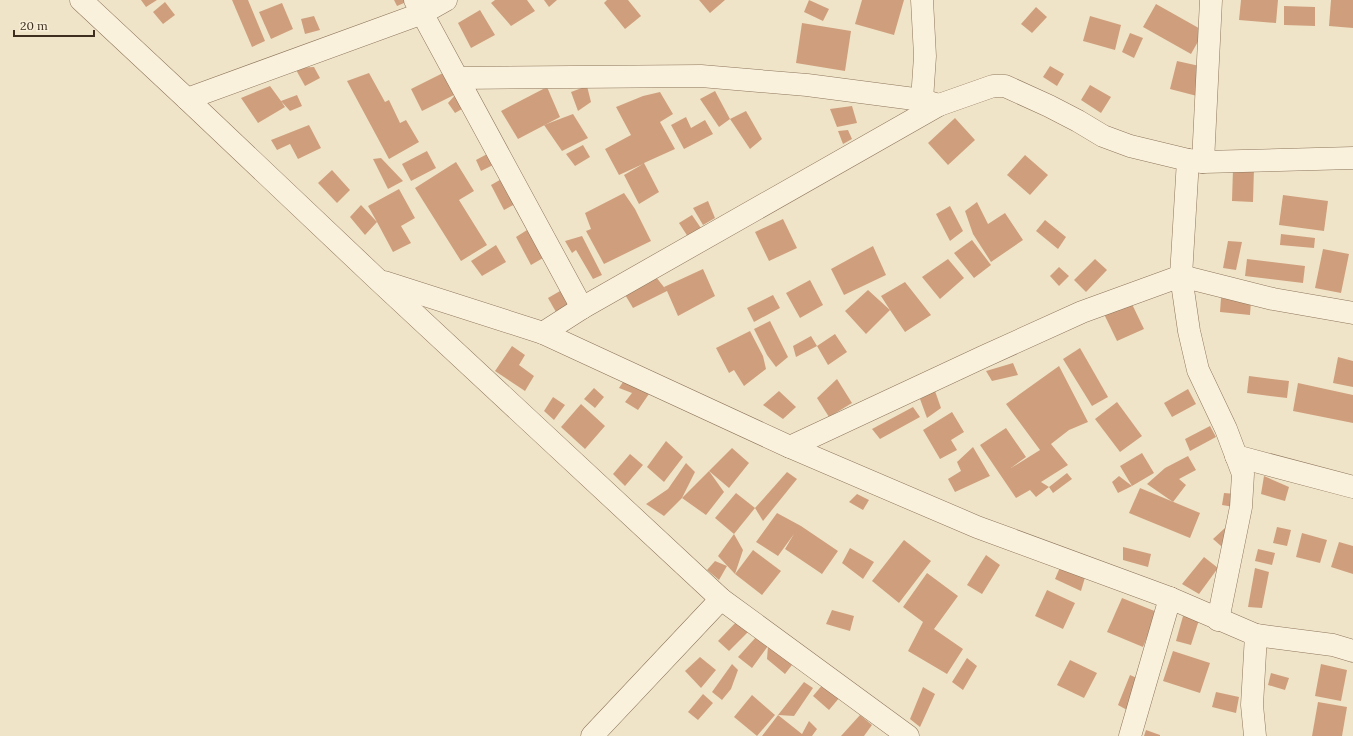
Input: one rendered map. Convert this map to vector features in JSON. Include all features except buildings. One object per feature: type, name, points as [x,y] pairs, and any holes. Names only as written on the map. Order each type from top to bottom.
[{"type":"street","points":[[81,0],[720,599],[903,734]]},
{"type":"street","points":[[187,99],[419,6],[446,0]]},
{"type":"street","points":[[922,0],[925,56],[930,102]]},
{"type":"street","points":[[1211,0],[1195,161],[1181,276],[1189,331],[1198,370],[1226,429],[1243,474],[1241,507],[1218,620]]},
{"type":"street","points":[[419,6],[582,308]]},
{"type":"street","points":[[458,78],[701,76],[807,85],[930,102]]},
{"type":"street","points":[[544,333],[582,308],[930,102],[993,86],[1005,86],[1049,106],[1103,136],[1130,146],[1195,161],[1353,158]]},
{"type":"street","points":[[790,447],[977,359],[1082,312],[1181,276],[1273,298],[1353,313]]},
{"type":"street","points":[[377,279],[544,333],[790,447],[977,527],[1170,598],[1218,620],[1256,635],[1333,646],[1353,651]]},
{"type":"street","points":[[1236,456],[1353,487]]},
{"type":"street","points":[[1130,736],[1170,598]]},
{"type":"street","points":[[592,736],[720,599]]},
{"type":"street","points":[[1255,736],[1252,705],[1256,635]]}]
